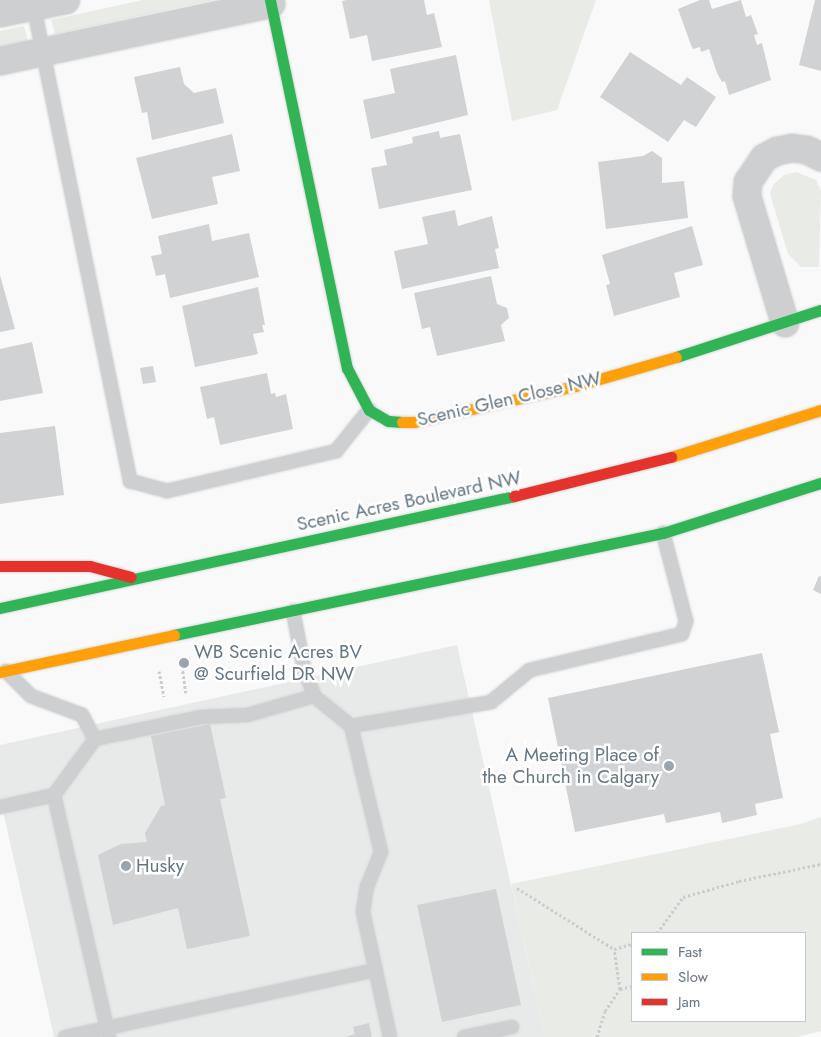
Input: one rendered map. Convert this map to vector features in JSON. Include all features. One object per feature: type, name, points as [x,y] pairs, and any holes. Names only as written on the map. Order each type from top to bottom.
[{"type":"street","points":[[0,13],[33,3],[66,0]]},
{"type":"street","points":[[0,61],[270,2],[347,368],[369,410]]},
{"type":"street","points":[[785,323],[747,196],[748,182],[764,158],[777,151],[792,148],[808,150],[821,157]]},
{"type":"street","name":"Scenic Glen Close NW","points":[[369,410],[388,421],[414,422],[575,386],[785,323],[821,310]]},
{"type":"street","name":"Scenic Acres Boulevard NW","points":[[0,608],[570,484],[661,460],[821,410]]},
{"type":"street","points":[[3,672],[663,533],[821,483]]},
{"type":"street","points":[[0,566],[90,566],[137,578]]},
{"type":"lane","points":[[33,3],[130,481],[167,491],[336,451],[369,410]]},
{"type":"lane","points":[[350,726],[491,702],[530,670],[682,634],[686,621],[663,533]]},
{"type":"lane","points":[[292,611],[304,668],[314,696],[350,726],[381,852],[367,886],[363,912],[390,1037]]},
{"type":"lane","points":[[3,672],[30,696],[82,715],[95,739]]},
{"type":"lane","points":[[0,807],[54,795],[95,739],[200,717],[248,715],[314,696]]},
{"type":"lane","points":[[54,795],[108,1033]]},
{"type":"lane","points":[[65,1037],[108,1033],[376,970]]},
{"type":"lane","points":[[464,1037],[512,1027]]},
{"type":"path","points":[[174,667],[182,666],[186,693]]},
{"type":"path","points":[[151,672],[167,669]]},
{"type":"path","points":[[159,670],[164,697]]},
{"type":"path","points":[[658,932],[683,897],[739,881],[821,864]]},
{"type":"path","points":[[518,888],[614,949],[631,944]]},
{"type":"path","points":[[614,949],[620,990]]},
{"type":"path","points":[[597,1037],[605,1011],[620,990],[631,986]]},
{"type":"shaded area","points":[[143,0],[213,0],[55,34],[51,20]]},
{"type":"shaded area","points":[[489,0],[596,0],[557,110],[512,121]]},
{"type":"shaded area","points":[[24,26],[28,41],[0,46],[0,31]]},
{"type":"shaded area","points":[[796,172],[816,180],[821,191],[819,267],[801,267],[788,254],[770,194],[773,185],[784,175]]},
{"type":"shaded area","points":[[457,645],[545,1037],[54,1037],[0,798],[0,745]]},
{"type":"shaded area","points":[[821,817],[821,1031],[797,1037],[545,1037],[511,884],[801,824]]},
{"type":"building","points":[[424,0],[427,15],[434,13],[442,47],[372,61],[367,35],[350,39],[342,1]]},
{"type":"building","points":[[700,0],[709,0],[712,9],[741,0],[746,17],[751,15],[758,34],[754,35],[757,45],[762,43],[771,80],[729,95],[725,81],[722,82],[717,73],[709,49],[701,52],[700,47],[693,49],[678,9]]},
{"type":"building","points":[[815,0],[821,0],[821,71],[799,65]]},
{"type":"building","points":[[630,52],[681,85],[687,77],[716,97],[696,127],[684,120],[668,142],[600,97]]},
{"type":"building","points":[[456,55],[468,115],[371,139],[363,100],[395,93],[390,69]]},
{"type":"building","points":[[180,67],[184,84],[194,93],[216,88],[224,123],[152,140],[147,112],[142,113],[134,77]]},
{"type":"building","points":[[439,131],[440,138],[460,134],[472,190],[379,209],[371,168],[387,165],[384,150],[413,143],[412,137]]},
{"type":"building","points":[[232,134],[240,171],[212,177],[218,204],[152,219],[136,158]]},
{"type":"building","points":[[652,151],[662,158],[662,183],[684,181],[688,218],[606,229],[598,162],[643,156]]},
{"type":"building","points":[[455,210],[458,226],[492,216],[499,248],[495,249],[499,268],[402,289],[394,251],[428,244],[422,217]]},
{"type":"building","points":[[209,224],[212,241],[249,233],[259,277],[170,298],[165,274],[156,276],[151,256],[162,254],[158,236]]},
{"type":"building","points":[[692,226],[703,265],[674,273],[680,297],[614,316],[606,285],[610,284],[602,255]]},
{"type":"building","points":[[0,275],[15,329],[0,332]]},
{"type":"building","points":[[491,276],[497,304],[507,308],[509,318],[501,325],[505,341],[437,356],[430,327],[422,329],[414,293]]},
{"type":"building","points":[[258,287],[265,325],[262,325],[264,332],[253,334],[258,354],[195,367],[182,306]]},
{"type":"building","points":[[32,342],[43,393],[0,401],[0,349]]},
{"type":"building","points":[[153,366],[156,382],[143,384],[140,368]]},
{"type":"building","points":[[267,373],[271,394],[275,393],[276,397],[286,394],[293,429],[220,445],[214,417],[207,419],[200,387]]},
{"type":"building","points":[[55,426],[64,495],[0,504],[0,433]]},
{"type":"building","points":[[819,576],[821,577],[821,594],[813,590]]},
{"type":"building","name":"A Meeting Place of the Church in Calgary","points":[[762,653],[779,732],[770,734],[783,798],[755,804],[757,815],[722,823],[720,812],[666,823],[664,814],[575,832],[548,698]]},
{"type":"building","points":[[210,724],[226,798],[220,799],[250,936],[187,949],[178,908],[113,925],[98,855],[121,844],[147,842],[145,833],[161,806],[165,805],[151,736]]},
{"type":"building","points":[[496,889],[521,1005],[442,1022],[417,905]]},
{"type":"building","points":[[369,1023],[372,1037],[345,1037],[355,1034],[353,1027]]},
{"type":"traffic: fast","points":[[270,0],[347,368],[369,410],[388,421],[402,422]]},
{"type":"traffic: fast","points":[[676,357],[821,310]]},
{"type":"traffic: fast","points":[[174,635],[663,533],[821,483]]},
{"type":"traffic: fast","points":[[0,608],[514,496]]},
{"type":"traffic: slow","points":[[402,422],[414,422],[575,386],[676,357]]},
{"type":"traffic: slow","points":[[671,457],[821,410]]},
{"type":"traffic: slow","points":[[0,672],[174,635]]},
{"type":"traffic: jam","points":[[514,496],[671,457]]},
{"type":"traffic: jam","points":[[0,566],[90,566],[131,577]]},
{"type":"place","name":"WB Scenic Acres BV @ Scurfield DR NW","points":[[184,663]]},
{"type":"place","name":"A Meeting Place of the Church in Calgary","points":[[669,766]]},
{"type":"place","name":"Husky","points":[[126,866]]}]
